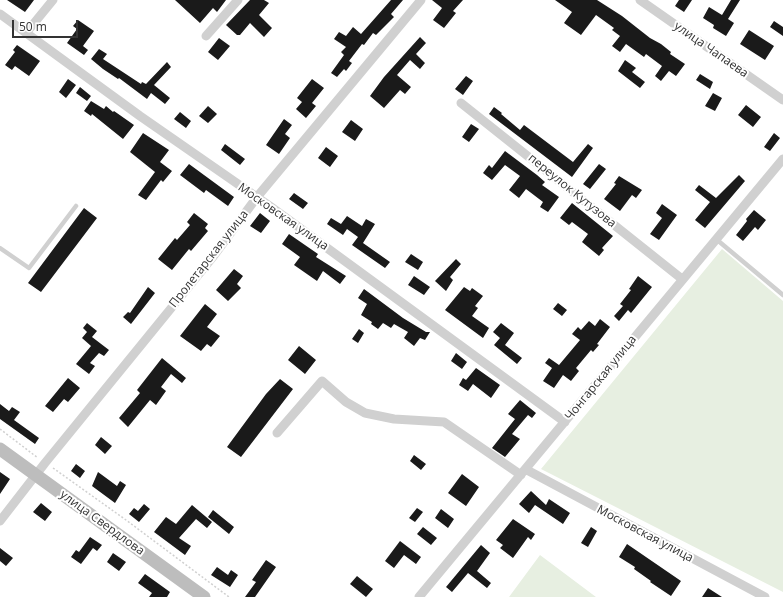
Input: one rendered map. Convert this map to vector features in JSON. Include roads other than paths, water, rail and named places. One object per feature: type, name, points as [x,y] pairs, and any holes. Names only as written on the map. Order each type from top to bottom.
[{"type":"street","points":[[26,33],[53,0]]},
{"type":"street","points":[[206,36],[238,0]]},
{"type":"street","name":"Пролетарская улица","points":[[0,521],[45,463],[212,258],[257,197],[421,0]]},
{"type":"street","name":"улица Чапаева","points":[[640,0],[783,100]]},
{"type":"street","name":"Московская улица","points":[[0,14],[140,116],[257,197],[565,422]]},
{"type":"street","name":"переулок Кутузова","points":[[461,103],[682,280]]},
{"type":"street","name":"Чонгарская улица","points":[[419,597],[783,159]]},
{"type":"street","name":"Московская улица","points":[[277,432],[322,381],[346,402],[365,412],[394,419],[444,422],[524,472],[765,597]]},
{"type":"street","name":"улица Свердлова","points":[[0,449],[204,597]]},
{"type":"lane","points":[[0,248],[30,268],[76,206]]},
{"type":"lane","points":[[716,239],[783,295]]}]
